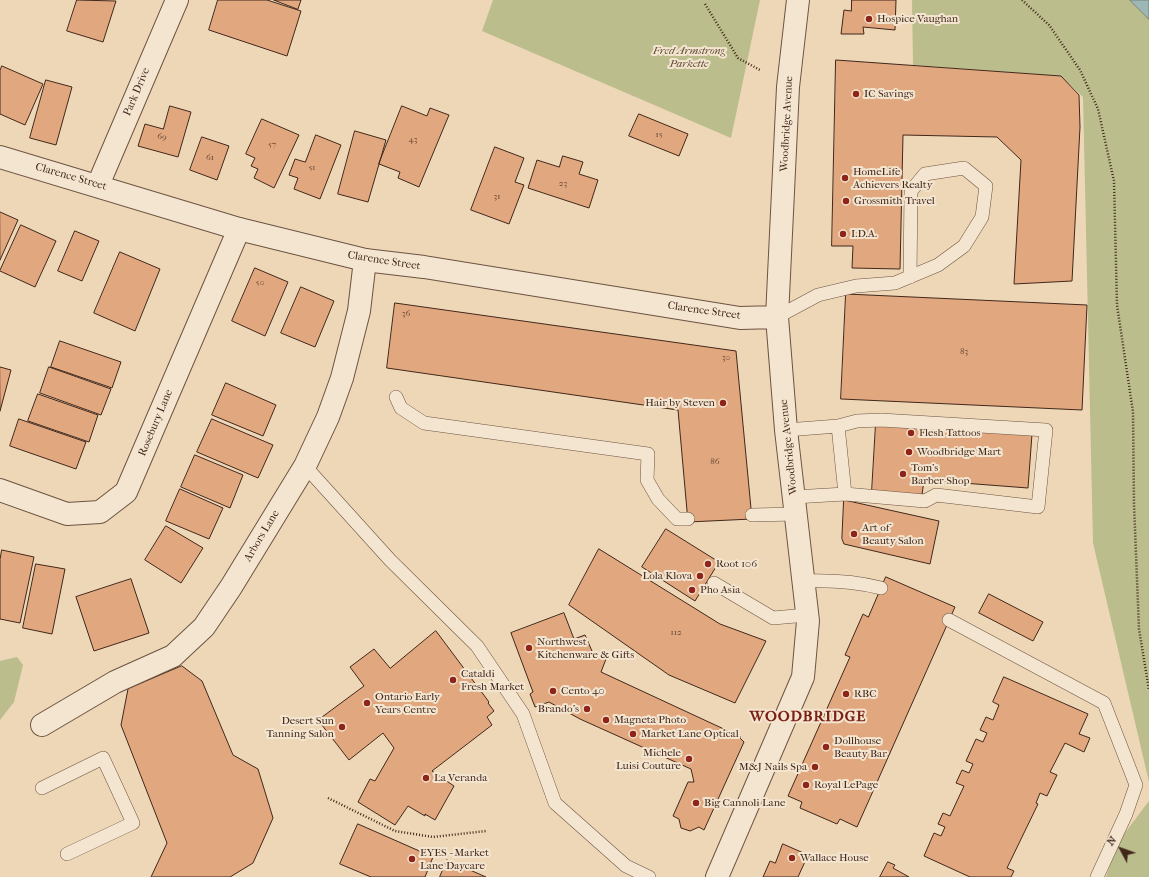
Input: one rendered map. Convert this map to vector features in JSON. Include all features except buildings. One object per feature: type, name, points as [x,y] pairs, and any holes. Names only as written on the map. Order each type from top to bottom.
[{"type":"street","name":"Park Drive","points":[[98,185],[176,0]]},
{"type":"street","name":"Woodbridge Avenue","points":[[717,877],[803,677],[807,615],[786,430],[777,317],[788,87],[798,0]]},
{"type":"street","name":"Clarence Street","points":[[0,157],[98,185],[239,229],[365,260],[424,267],[740,318],[777,317]]},
{"type":"street","name":"Rosebury Lane","points":[[0,490],[67,514],[100,512],[126,492],[239,229]]},
{"type":"street","name":"Arbors Lane","points":[[42,725],[115,682],[173,656],[204,627],[231,587],[305,466],[328,417],[342,378],[358,311],[365,260]]},
{"type":"lane","points":[[777,317],[818,295],[856,286],[896,283],[910,277],[938,265],[964,246],[982,217],[986,186],[964,168],[926,174],[911,191],[910,277]]},
{"type":"lane","points":[[396,397],[401,408],[424,423],[648,454],[647,480],[658,499],[677,520],[688,518]]},
{"type":"lane","points":[[752,515],[845,494],[925,501],[936,495],[1038,507],[1046,430],[881,420],[857,421],[838,426],[786,430]]},
{"type":"lane","points":[[838,426],[845,494]]},
{"type":"lane","points":[[305,466],[390,560],[477,646],[523,714],[555,803],[626,866],[648,877]]},
{"type":"lane","points":[[803,581],[835,580],[858,582],[881,588]]},
{"type":"lane","points":[[714,583],[773,618],[807,615]]},
{"type":"lane","points":[[949,620],[1104,703],[1136,785],[1126,814],[1097,877]]},
{"type":"lane","points":[[42,788],[103,758],[133,823],[67,854]]},
{"type":"path","points":[[1022,0],[1049,25],[1080,70],[1098,109],[1114,181],[1117,305],[1133,412],[1134,504],[1139,629],[1149,690]]},
{"type":"path","points":[[705,4],[738,58],[760,70]]},
{"type":"path","points":[[328,798],[395,831],[433,837],[486,831]]},
{"type":"green space","name":"Fred Armstrong Parkette","points":[[493,0],[760,0],[731,138],[482,31]]},
{"type":"green space","points":[[912,0],[1130,0],[1149,19],[1149,782],[1093,543],[1083,97],[1061,76],[913,65]]},
{"type":"green space","points":[[17,657],[23,665],[14,702],[0,720],[0,661]]},
{"type":"green space","points":[[1149,801],[1149,877],[1106,877],[1118,842]]},
{"type":"water","points":[[1130,0],[1149,0],[1149,19]]},
{"type":"place","name":"Hospice Vaughan","points":[[869,19]]},
{"type":"place","name":"IC Savings","points":[[856,94]]},
{"type":"place","name":"HomeLife Achievers Realty","points":[[845,178]]},
{"type":"place","name":"Grossmith Travel","points":[[846,201]]},
{"type":"place","name":"I.D.A.","points":[[843,234]]},
{"type":"place","name":"Hair by Steven","points":[[723,403]]},
{"type":"place","name":"Flesh Tattoos","points":[[911,433]]},
{"type":"place","name":"Woodbridge Mart","points":[[909,452]]},
{"type":"place","name":"Tom's Barber Shop","points":[[903,474]]},
{"type":"place","name":"Art of Beauty Salon","points":[[854,534]]},
{"type":"place","name":"Root 106","points":[[708,564]]},
{"type":"place","name":"Lola Klova","points":[[700,576]]},
{"type":"place","name":"Pho Asia","points":[[692,590]]},
{"type":"place","name":"Northwest Kitchenware & Gifts","points":[[529,648]]},
{"type":"place","name":"Cataldi Fresh Market","points":[[453,680]]},
{"type":"place","name":"Cento 40","points":[[553,691]]},
{"type":"place","name":"RBC","points":[[846,694]]},
{"type":"place","name":"Ontario Early Years Centre","points":[[367,703]]},
{"type":"place","name":"Brando's","points":[[587,709]]},
{"type":"place","name":"Magneta Photo","points":[[606,720]]},
{"type":"place","name":"Desert Sun Tanning Salon","points":[[342,727]]},
{"type":"place","name":"Market Lane Optical","points":[[633,734]]},
{"type":"place","name":"Dollhouse Beauty Bar","points":[[826,747]]},
{"type":"place","name":"Michele Luisi Couture","points":[[689,759]]},
{"type":"place","name":"M&J Nails Spa","points":[[815,767]]},
{"type":"place","name":"La Veranda","points":[[426,778]]},
{"type":"place","name":"Royal LePage","points":[[806,785]]},
{"type":"place","name":"Big Cannoli Lane","points":[[696,803]]},
{"type":"place","name":"Wallace House","points":[[792,858]]},
{"type":"place","name":"EYES - Market Lane Daycare","points":[[412,859]]},
{"type":"district","name":"WOODBRIDGE","points":[[808,717]]}]
